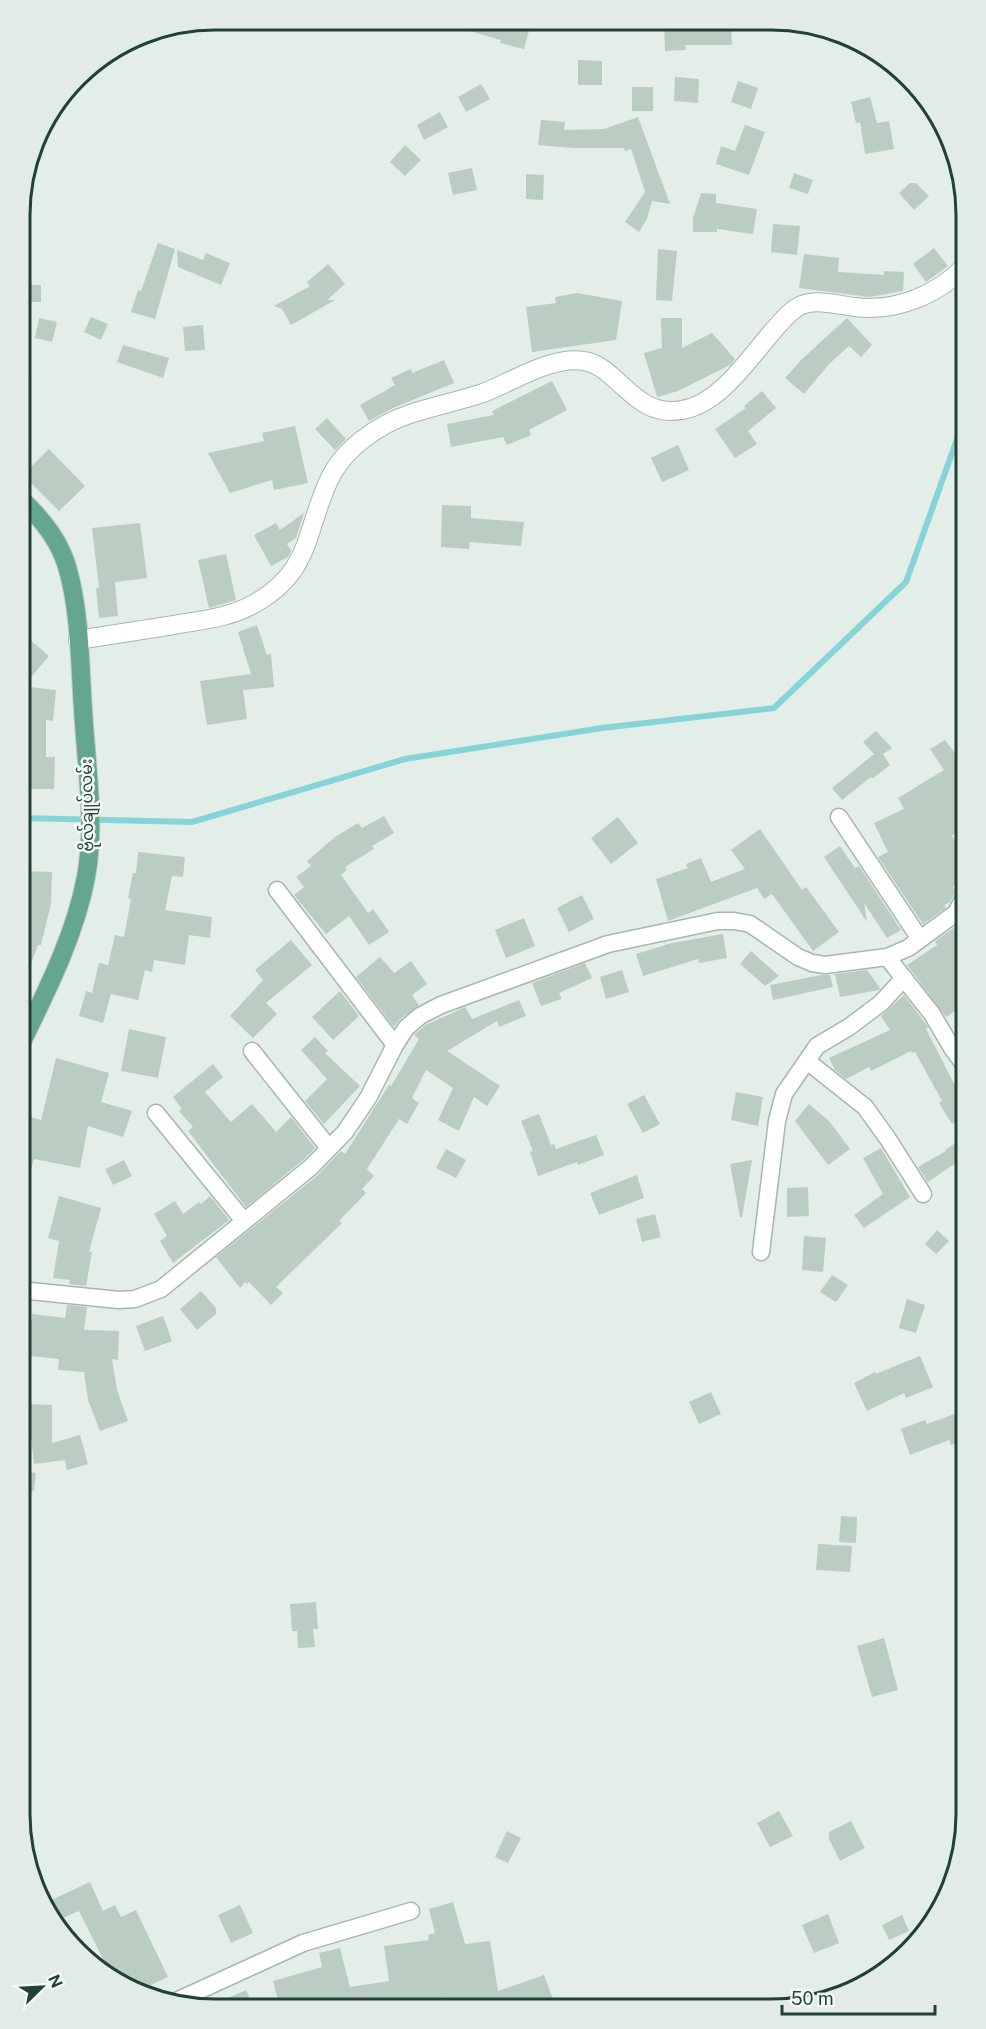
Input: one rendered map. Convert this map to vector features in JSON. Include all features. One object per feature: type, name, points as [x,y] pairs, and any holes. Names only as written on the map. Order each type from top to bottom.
[{"type":"main road","name":"ဗိုလ်‌ချုပ်‌လမ်း","points":[[30,508],[49,528],[62,553],[69,574],[78,640],[89,824],[86,875],[76,916],[49,985],[30,1025]]},
{"type":"street","points":[[78,640],[214,618],[238,612],[254,604],[282,583],[294,570],[303,554],[329,479],[340,463],[356,445],[394,420],[487,391],[558,362],[574,360],[587,361],[600,367],[631,395],[650,405],[666,411],[681,411],[712,398],[784,319],[797,308],[806,304],[820,303],[859,308],[886,307],[926,295],[943,286],[956,274]]},
{"type":"street","points":[[839,817],[920,939]]},
{"type":"street","points":[[277,890],[395,1045]]},
{"type":"street","points":[[30,1291],[119,1300],[148,1296],[161,1289],[311,1167],[345,1132],[368,1098],[406,1028],[420,1016],[441,1005],[608,944],[718,921],[750,924],[798,957],[825,965],[887,957],[908,948],[956,920]]},
{"type":"street","points":[[887,957],[932,1014],[956,1053]]},
{"type":"street","points":[[761,1252],[777,1121],[784,1094],[817,1046],[849,1027],[881,1003],[904,978]]},
{"type":"street","points":[[252,1051],[329,1148]]},
{"type":"street","points":[[807,1061],[865,1107],[923,1194]]},
{"type":"street","points":[[156,1113],[244,1221]]},
{"type":"street","points":[[186,1996],[303,1942],[411,1911]]},
{"type":"building","points":[[466,30],[529,31],[524,49],[500,43],[501,40]]},
{"type":"building","points":[[664,30],[731,30],[732,45],[685,45],[686,50],[665,51]]},
{"type":"building","points":[[578,60],[602,61],[602,85],[578,85]]},
{"type":"building","points":[[675,77],[699,79],[698,103],[674,101]]},
{"type":"building","points":[[738,81],[758,88],[751,109],[731,102]]},
{"type":"building","points":[[481,84],[490,99],[466,112],[458,97]]},
{"type":"building","points":[[632,87],[653,87],[653,111],[632,111]]},
{"type":"building","points":[[870,97],[877,123],[889,121],[894,149],[865,154],[860,122],[856,123],[851,102]]},
{"type":"building","points":[[440,112],[448,127],[424,140],[417,125]]},
{"type":"building","points":[[638,117],[670,204],[652,201],[647,219],[639,232],[625,222],[645,192],[631,149],[625,151],[624,148],[538,145],[541,120],[565,122],[564,130],[604,129]]},
{"type":"building","points":[[745,125],[765,132],[749,175],[716,164],[721,146],[735,151]]},
{"type":"building","points":[[405,145],[421,160],[405,176],[390,162]]},
{"type":"building","points":[[472,168],[477,190],[453,195],[448,173]]},
{"type":"building","points":[[794,173],[813,180],[808,194],[789,188]]},
{"type":"building","points":[[526,174],[544,175],[543,200],[526,199]]},
{"type":"building","points":[[910,183],[916,183],[929,196],[914,210],[899,193]]},
{"type":"building","points":[[701,193],[716,194],[716,203],[757,209],[753,234],[717,229],[717,232],[693,232],[693,218]]},
{"type":"building","points":[[773,224],[800,226],[797,255],[771,252]]},
{"type":"building","points":[[158,243],[175,249],[155,319],[131,312]]},
{"type":"building","points":[[934,248],[948,266],[926,282],[913,264]]},
{"type":"building","points":[[658,249],[677,251],[672,301],[656,300]]},
{"type":"building","points":[[177,250],[203,260],[206,253],[230,263],[221,285],[178,267]]},
{"type":"building","points":[[804,254],[839,258],[838,272],[884,275],[884,271],[904,272],[903,291],[870,297],[799,288]]},
{"type":"building","points":[[328,264],[345,284],[327,300],[335,300],[291,325],[282,309],[274,306],[310,286],[307,282]]},
{"type":"building","points":[[30,285],[41,285],[41,302],[30,302]]},
{"type":"building","points":[[577,293],[622,301],[616,340],[532,352],[526,307],[556,303],[555,297]]},
{"type":"building","points":[[91,317],[108,324],[101,340],[84,332]]},
{"type":"building","points":[[39,318],[57,322],[52,342],[35,338]]},
{"type":"building","points":[[661,318],[682,318],[682,348],[712,333],[735,359],[730,365],[678,391],[657,397],[644,353],[662,348]]},
{"type":"building","points":[[847,318],[872,345],[861,357],[849,346],[829,364],[804,394],[785,378],[801,360]]},
{"type":"building","points":[[203,325],[205,350],[185,351],[183,327]]},
{"type":"building","points":[[123,345],[169,358],[163,378],[117,362]]},
{"type":"building","points":[[444,360],[454,383],[393,408],[369,421],[360,405],[395,385],[391,378],[411,369],[412,373]]},
{"type":"building","points":[[552,381],[567,410],[529,430],[531,435],[507,445],[503,437],[451,447],[447,424],[494,415],[492,411]]},
{"type":"building","points":[[762,391],[776,408],[748,431],[757,444],[735,458],[715,429],[746,408],[744,406]]},
{"type":"building","points":[[327,418],[346,439],[335,450],[315,429]]},
{"type":"building","points":[[295,426],[308,483],[274,490],[272,480],[230,493],[208,453],[264,441],[262,433]]},
{"type":"building","points":[[678,445],[689,470],[662,482],[651,458]]},
{"type":"building","points":[[49,449],[85,486],[59,511],[30,482],[30,468]]},
{"type":"building","points":[[442,505],[471,506],[471,518],[524,522],[521,546],[470,542],[469,549],[441,547]]},
{"type":"building","points":[[304,513],[296,538],[287,544],[291,551],[288,557],[271,566],[254,535],[276,523],[280,530]]},
{"type":"building","points":[[140,523],[147,578],[115,582],[118,616],[99,618],[96,588],[99,588],[92,528]]},
{"type":"building","points":[[226,554],[236,600],[209,608],[198,560]]},
{"type":"building","points":[[257,625],[267,655],[271,654],[274,687],[243,690],[247,719],[207,725],[200,681],[251,674],[238,632]]},
{"type":"building","points":[[30,640],[49,656],[30,678]]},
{"type":"building","points":[[30,687],[56,690],[53,721],[46,720],[46,757],[55,757],[54,789],[30,789]]},
{"type":"building","points":[[876,731],[892,748],[883,754],[890,765],[842,800],[832,788],[874,754],[863,742]]},
{"type":"building","points":[[945,740],[956,754],[956,833],[951,836],[956,840],[956,884],[953,887],[956,891],[950,902],[944,905],[946,908],[923,924],[878,857],[888,852],[874,823],[904,809],[898,798],[944,770],[930,749]]},
{"type":"building","points":[[384,816],[394,833],[372,846],[374,849],[345,867],[347,870],[341,875],[368,913],[373,909],[389,932],[369,945],[349,916],[326,934],[294,895],[304,887],[296,877],[311,866],[307,861],[335,837],[358,823],[362,828]]},
{"type":"building","points":[[618,817],[638,843],[611,864],[591,838]]},
{"type":"building","points":[[760,829],[802,890],[806,887],[839,932],[813,951],[772,894],[764,899],[757,888],[668,921],[656,879],[688,868],[686,864],[701,858],[711,882],[745,869],[731,850]]},
{"type":"building","points":[[840,846],[855,868],[859,866],[901,930],[887,938],[864,903],[867,922],[824,857]]},
{"type":"building","points":[[138,852],[185,857],[183,877],[172,876],[165,910],[212,917],[210,938],[189,935],[185,965],[154,960],[152,972],[145,970],[138,1000],[111,994],[103,1023],[79,1016],[86,991],[92,993],[99,963],[108,965],[115,935],[124,937],[131,899],[128,898],[133,873],[136,873]]},
{"type":"building","points":[[30,871],[52,872],[51,904],[41,945],[38,945],[30,966]]},
{"type":"building","points":[[582,895],[594,919],[569,932],[557,908]]},
{"type":"building","points":[[524,918],[535,946],[506,958],[495,930]]},
{"type":"building","points":[[956,926],[956,1010],[946,1017],[907,965],[937,945],[935,941]]},
{"type":"building","points":[[723,934],[727,958],[699,963],[698,959],[643,976],[636,954],[672,943]]},
{"type":"building","points":[[291,940],[312,965],[266,1003],[277,1014],[253,1038],[230,1016],[263,980],[255,970]]},
{"type":"building","points":[[751,951],[779,976],[765,986],[740,964]]},
{"type":"building","points":[[380,957],[394,973],[411,961],[427,984],[412,995],[419,1005],[399,1020],[394,1027],[356,977]]},
{"type":"building","points":[[585,963],[592,978],[559,993],[562,999],[541,1006],[532,983]]},
{"type":"building","points":[[622,970],[629,992],[606,999],[600,977]]},
{"type":"building","points":[[867,970],[880,988],[879,990],[840,997],[835,974]]},
{"type":"building","points":[[830,975],[833,987],[773,1000],[770,985]]},
{"type":"building","points":[[340,991],[359,1016],[333,1040],[312,1017]]},
{"type":"building","points":[[904,995],[928,1027],[926,1029],[956,1088],[956,1122],[952,1124],[939,1103],[942,1101],[915,1052],[911,1051],[871,1071],[869,1067],[846,1079],[835,1070],[829,1058],[890,1030],[881,1016]]},
{"type":"building","points":[[519,1000],[526,1016],[499,1027],[497,1021],[447,1051],[500,1086],[487,1106],[474,1097],[459,1131],[438,1120],[453,1088],[426,1070],[412,1098],[419,1103],[407,1124],[399,1119],[367,1169],[374,1176],[362,1189],[366,1193],[339,1221],[342,1223],[276,1287],[283,1293],[271,1305],[249,1282],[247,1284],[245,1282],[240,1288],[216,1257],[318,1175],[341,1151],[345,1154],[389,1085],[391,1086],[419,1039],[414,1035],[426,1025],[465,1007],[472,1019]]},
{"type":"building","points":[[129,1029],[166,1037],[158,1078],[121,1071]]},
{"type":"building","points":[[315,1037],[328,1051],[325,1053],[360,1086],[324,1124],[305,1101],[327,1079],[301,1050]]},
{"type":"building","points":[[56,1058],[109,1073],[101,1102],[132,1111],[123,1137],[88,1126],[80,1168],[34,1159],[30,1173],[30,1117],[41,1120]]},
{"type":"building","points":[[213,1064],[223,1077],[205,1092],[231,1122],[252,1104],[276,1132],[291,1117],[315,1148],[246,1207],[188,1131],[193,1127],[179,1111],[182,1109],[173,1097]]},
{"type":"building","points":[[736,1092],[763,1097],[758,1126],[731,1120]]},
{"type":"building","points":[[644,1095],[660,1124],[643,1133],[627,1104]]},
{"type":"building","points":[[809,1104],[829,1121],[850,1149],[828,1165],[795,1121]]},
{"type":"building","points":[[539,1114],[551,1145],[554,1144],[556,1149],[596,1135],[604,1155],[538,1176],[530,1152],[533,1151],[521,1121]]},
{"type":"building","points":[[956,1143],[956,1163],[928,1182],[918,1167]]},
{"type":"building","points":[[881,1148],[910,1197],[864,1228],[854,1215],[883,1194],[863,1158]]},
{"type":"building","points":[[446,1149],[466,1160],[456,1178],[436,1168]]},
{"type":"building","points":[[124,1160],[132,1176],[113,1185],[105,1169]]},
{"type":"building","points":[[752,1160],[742,1217],[740,1217],[730,1164]]},
{"type":"building","points":[[637,1175],[644,1198],[599,1215],[590,1193]]},
{"type":"building","points":[[808,1187],[809,1216],[787,1217],[787,1188]]},
{"type":"building","points":[[59,1196],[101,1208],[89,1252],[92,1252],[86,1286],[69,1284],[70,1280],[53,1278],[59,1241],[48,1238]]},
{"type":"building","points":[[210,1196],[229,1220],[173,1263],[160,1241],[167,1236],[154,1214],[175,1201],[183,1214]]},
{"type":"building","points":[[655,1214],[661,1237],[642,1242],[636,1219]]},
{"type":"building","points":[[937,1230],[949,1241],[936,1254],[925,1244]]},
{"type":"building","points":[[804,1236],[826,1238],[823,1272],[802,1270]]},
{"type":"building","points":[[832,1275],[848,1285],[836,1302],[820,1292]]},
{"type":"building","points":[[201,1291],[216,1308],[216,1314],[197,1330],[180,1309]]},
{"type":"building","points":[[907,1299],[925,1305],[916,1333],[899,1328]]},
{"type":"building","points":[[67,1305],[87,1307],[84,1330],[119,1331],[118,1360],[112,1359],[117,1390],[128,1421],[100,1431],[88,1400],[84,1372],[58,1370],[59,1359],[30,1356],[32,1314],[65,1318]]},
{"type":"building","points":[[163,1316],[172,1341],[145,1351],[136,1326]]},
{"type":"building","points":[[920,1356],[933,1387],[906,1398],[904,1393],[867,1411],[854,1383],[875,1372],[876,1374]]},
{"type":"building","points":[[711,1392],[721,1414],[699,1424],[689,1402]]},
{"type":"building","points":[[30,1404],[52,1405],[52,1443],[80,1435],[88,1464],[67,1470],[65,1460],[34,1464]]},
{"type":"building","points":[[956,1413],[956,1443],[951,1445],[949,1440],[910,1455],[901,1429],[925,1420],[927,1424]]},
{"type":"building","points":[[30,1472],[36,1473],[34,1491],[30,1490]]},
{"type":"building","points":[[841,1516],[857,1517],[856,1543],[839,1542]]},
{"type":"building","points":[[818,1544],[852,1546],[850,1572],[816,1570]]},
{"type":"building","points":[[316,1602],[318,1629],[313,1629],[315,1647],[298,1648],[297,1631],[292,1631],[290,1604]]},
{"type":"building","points":[[884,1638],[898,1690],[872,1697],[857,1646]]},
{"type":"building","points":[[779,1811],[793,1836],[770,1847],[757,1823]]},
{"type":"building","points":[[851,1821],[865,1848],[840,1861],[829,1839],[829,1832]]},
{"type":"building","points":[[507,1831],[521,1838],[508,1863],[495,1857]]},
{"type":"building","points":[[90,1882],[103,1911],[115,1905],[121,1917],[136,1910],[168,1977],[148,1986],[105,1963],[79,1911],[62,1919],[51,1900]]},
{"type":"building","points":[[453,1902],[465,1944],[490,1941],[498,1991],[544,1975],[553,1999],[447,1999],[446,1997],[430,1999],[278,1999],[273,1981],[322,1967],[319,1953],[340,1948],[350,1987],[389,1981],[384,1946],[429,1940],[428,1935],[435,1933],[429,1909]]},
{"type":"building","points":[[240,1905],[253,1933],[231,1943],[218,1915]]},
{"type":"building","points":[[828,1914],[839,1943],[814,1953],[802,1925]]},
{"type":"building","points":[[902,1915],[909,1931],[889,1940],[882,1925]]},
{"type":"building","points":[[246,1990],[250,1999],[226,1999]]},
{"type":"waterway","points":[[30,818],[192,822],[405,759],[602,728],[774,708],[906,582],[956,442]]}]
